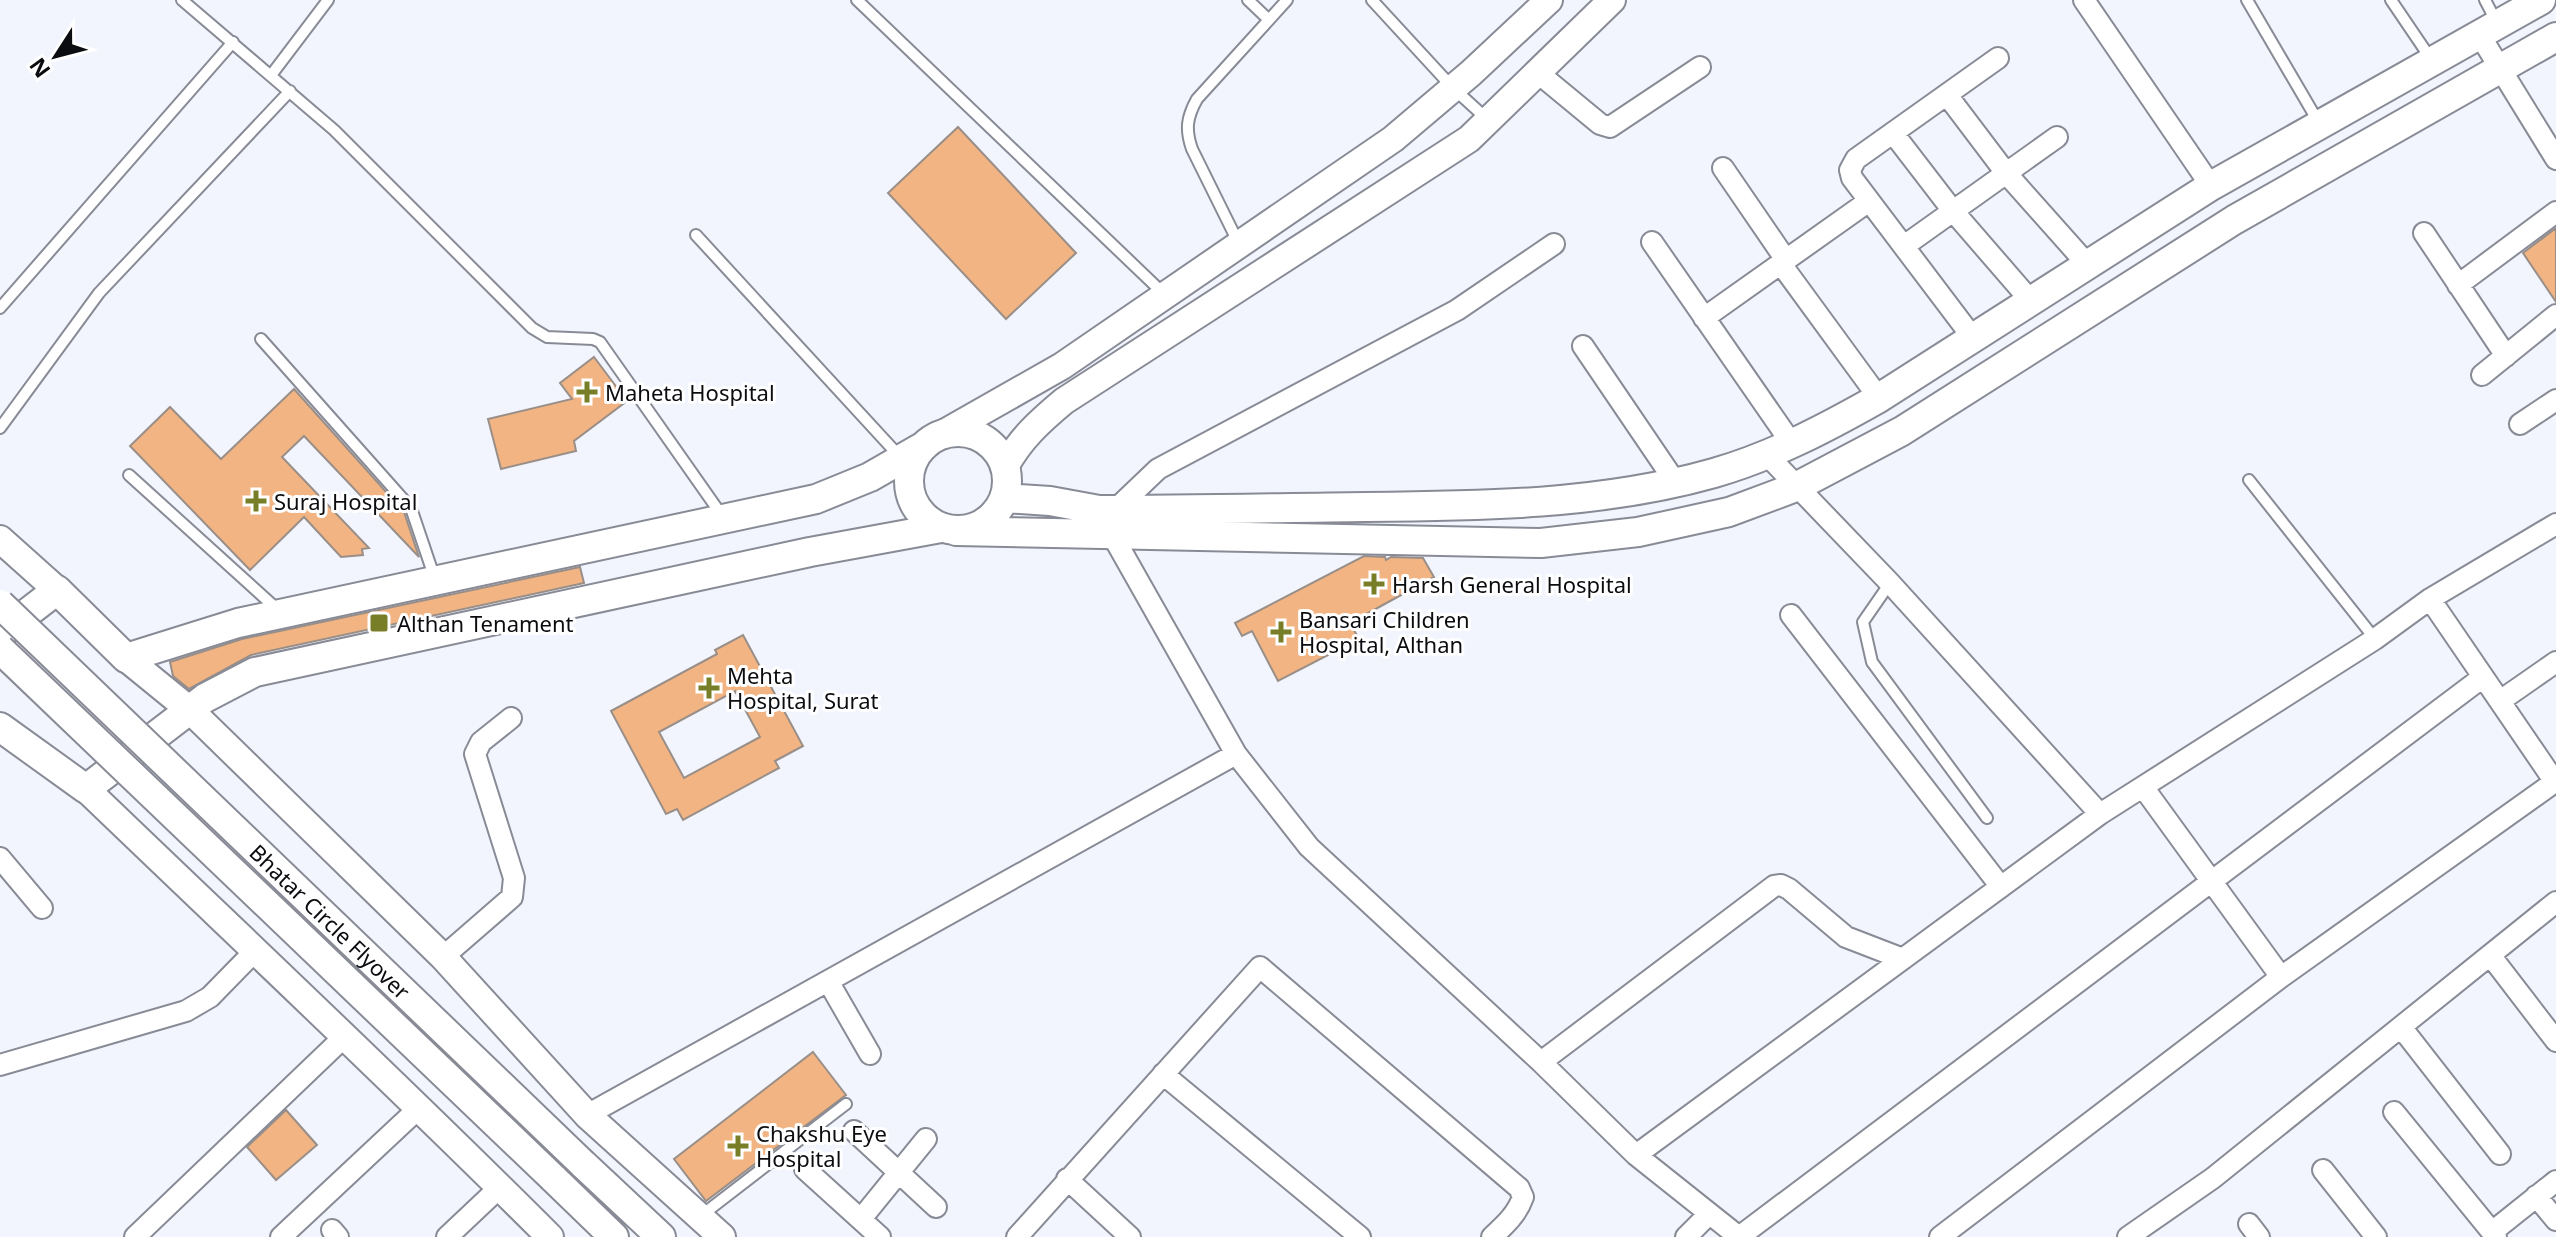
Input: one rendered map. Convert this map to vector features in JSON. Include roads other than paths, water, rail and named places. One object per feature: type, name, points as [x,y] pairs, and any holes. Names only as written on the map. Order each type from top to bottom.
[{"type":"main road","points":[[0,727],[86,789],[220,689],[255,672],[810,552],[949,529],[1109,519],[1536,503],[1676,483],[1780,449],[1879,398],[2211,186],[2432,61],[2487,19],[2541,0]]},
{"type":"main road","points":[[1004,498],[1050,501],[1109,519],[1541,543],[1638,532],[1729,512],[1796,487],[1902,431],[2234,220],[2556,37]]},
{"type":"main road","points":[[0,634],[57,590],[126,658],[238,623],[816,499],[870,477],[921,447],[954,432],[970,434],[986,441],[1005,467],[1007,482],[997,511],[986,522],[972,529],[949,529],[928,520],[917,508],[910,493],[911,468],[921,447]]},
{"type":"main road","name":"Bhatar Circle Flyover","points":[[0,604],[661,1237]]},
{"type":"main road","name":"Bhatar Circle Flyover","points":[[0,649],[614,1237]]},
{"type":"street","points":[[921,447],[1062,366],[1393,139],[1549,0]]},
{"type":"street","points":[[1005,467],[1017,445],[1064,401],[1469,139],[1612,0]]},
{"type":"street","points":[[2084,0],[2211,186]]},
{"type":"street","points":[[2487,19],[2499,68],[2556,159]]},
{"type":"street","points":[[1973,338],[1852,178],[1850,170],[1852,163],[1998,58]]},
{"type":"street","points":[[1537,72],[1600,124],[1610,127],[1700,67]]},
{"type":"street","points":[[1947,95],[2006,173],[2087,264]]},
{"type":"street","points":[[1893,133],[1953,211],[2030,300]]},
{"type":"street","points":[[1904,246],[2057,137]]},
{"type":"street","points":[[1723,168],[1879,398]]},
{"type":"street","points":[[1704,318],[1869,201]]},
{"type":"street","points":[[2458,285],[2556,212]]},
{"type":"street","points":[[2424,233],[2506,356]]},
{"type":"street","points":[[1652,242],[1704,318],[1780,449],[1796,487],[1890,583],[2100,814]]},
{"type":"street","points":[[1554,244],[1457,310],[1158,469],[1109,519],[1236,754],[1309,847],[1541,1062],[1636,1155],[1739,1237],[2483,677]]},
{"type":"street","points":[[2482,375],[2556,315]]},
{"type":"street","points":[[1583,346],[1676,483]]},
{"type":"street","points":[[2520,424],[2556,400]]},
{"type":"street","points":[[1636,1155],[2100,814],[2375,639],[2430,599],[2556,524]]},
{"type":"street","points":[[0,539],[57,590]]},
{"type":"street","points":[[1940,1237],[2281,977],[2556,781],[2430,599]]},
{"type":"street","points":[[1791,615],[2001,887]]},
{"type":"street","points":[[126,658],[191,711],[443,957],[587,1115],[722,1237]]},
{"type":"street","points":[[2500,701],[2556,662]]},
{"type":"street","points":[[443,957],[512,897],[514,878],[475,754],[481,742],[511,718]]},
{"type":"street","points":[[587,1115],[1236,754]]},
{"type":"street","points":[[2143,787],[2281,977]]},
{"type":"street","points":[[86,789],[420,1107],[550,1237]]},
{"type":"street","points":[[0,858],[42,908]]},
{"type":"street","points":[[1541,1062],[1774,886],[1789,889],[1846,937],[1903,959]]},
{"type":"street","points":[[2128,1237],[2213,1178],[2556,902]]},
{"type":"street","points":[[0,1065],[186,1011],[210,997],[254,952]]},
{"type":"street","points":[[2490,955],[2556,1041]]},
{"type":"street","points":[[1017,1237],[1260,967],[1519,1188],[1523,1197],[1519,1207],[1492,1237]]},
{"type":"street","points":[[828,981],[870,1054]]},
{"type":"street","points":[[2401,1027],[2500,1154]]},
{"type":"street","points":[[135,1237],[344,1037]]},
{"type":"street","points":[[1163,1074],[1360,1237]]},
{"type":"street","points":[[281,1237],[420,1107]]},
{"type":"street","points":[[2394,1112],[2494,1235],[2556,1181]]},
{"type":"street","points":[[854,1131],[936,1207]]},
{"type":"street","points":[[861,1219],[926,1139]]},
{"type":"street","points":[[805,1169],[880,1237]]},
{"type":"street","points":[[2323,1170],[2376,1237]]},
{"type":"street","points":[[1067,1179],[1130,1237]]},
{"type":"street","points":[[447,1237],[500,1187]]},
{"type":"street","points":[[2536,1196],[2556,1220]]},
{"type":"street","points":[[1686,1237],[1708,1215]]},
{"type":"lane","points":[[182,0],[334,130],[532,328],[547,337],[593,339],[606,348],[724,519]]},
{"type":"lane","points":[[272,74],[328,0]]},
{"type":"lane","points":[[857,0],[1165,295]]},
{"type":"lane","points":[[1248,0],[1269,20]]},
{"type":"lane","points":[[1239,244],[1186,134],[1188,116],[1197,99],[1287,0]]},
{"type":"lane","points":[[1372,0],[1453,88],[1489,120]]},
{"type":"lane","points":[[2247,0],[2320,124]]},
{"type":"lane","points":[[2391,0],[2432,61]]},
{"type":"lane","points":[[0,308],[233,42]]},
{"type":"lane","points":[[0,428],[99,293],[290,91]]},
{"type":"lane","points":[[696,235],[921,447]]},
{"type":"lane","points":[[261,339],[411,508],[436,581]]},
{"type":"lane","points":[[129,475],[282,614]]},
{"type":"lane","points":[[2249,480],[2375,639]]},
{"type":"lane","points":[[1890,583],[1863,622],[1872,662],[1987,818]]},
{"type":"lane","points":[[700,1217],[846,1104]]},
{"type":"place","name":"Maheta Hospital","points":[[587,392]]},
{"type":"place","name":"Suraj Hospital","points":[[256,501]]},
{"type":"place","name":"Harsh General Hospital","points":[[1374,584]]},
{"type":"place","name":"Althan Tenament","points":[[379,623]]},
{"type":"place","name":"Bansari Children Hospital, Althan","points":[[1281,632]]},
{"type":"place","name":"Mehta Hospital, Surat","points":[[709,688]]},
{"type":"place","name":"Chakshu Eye Hospital","points":[[738,1146]]}]
